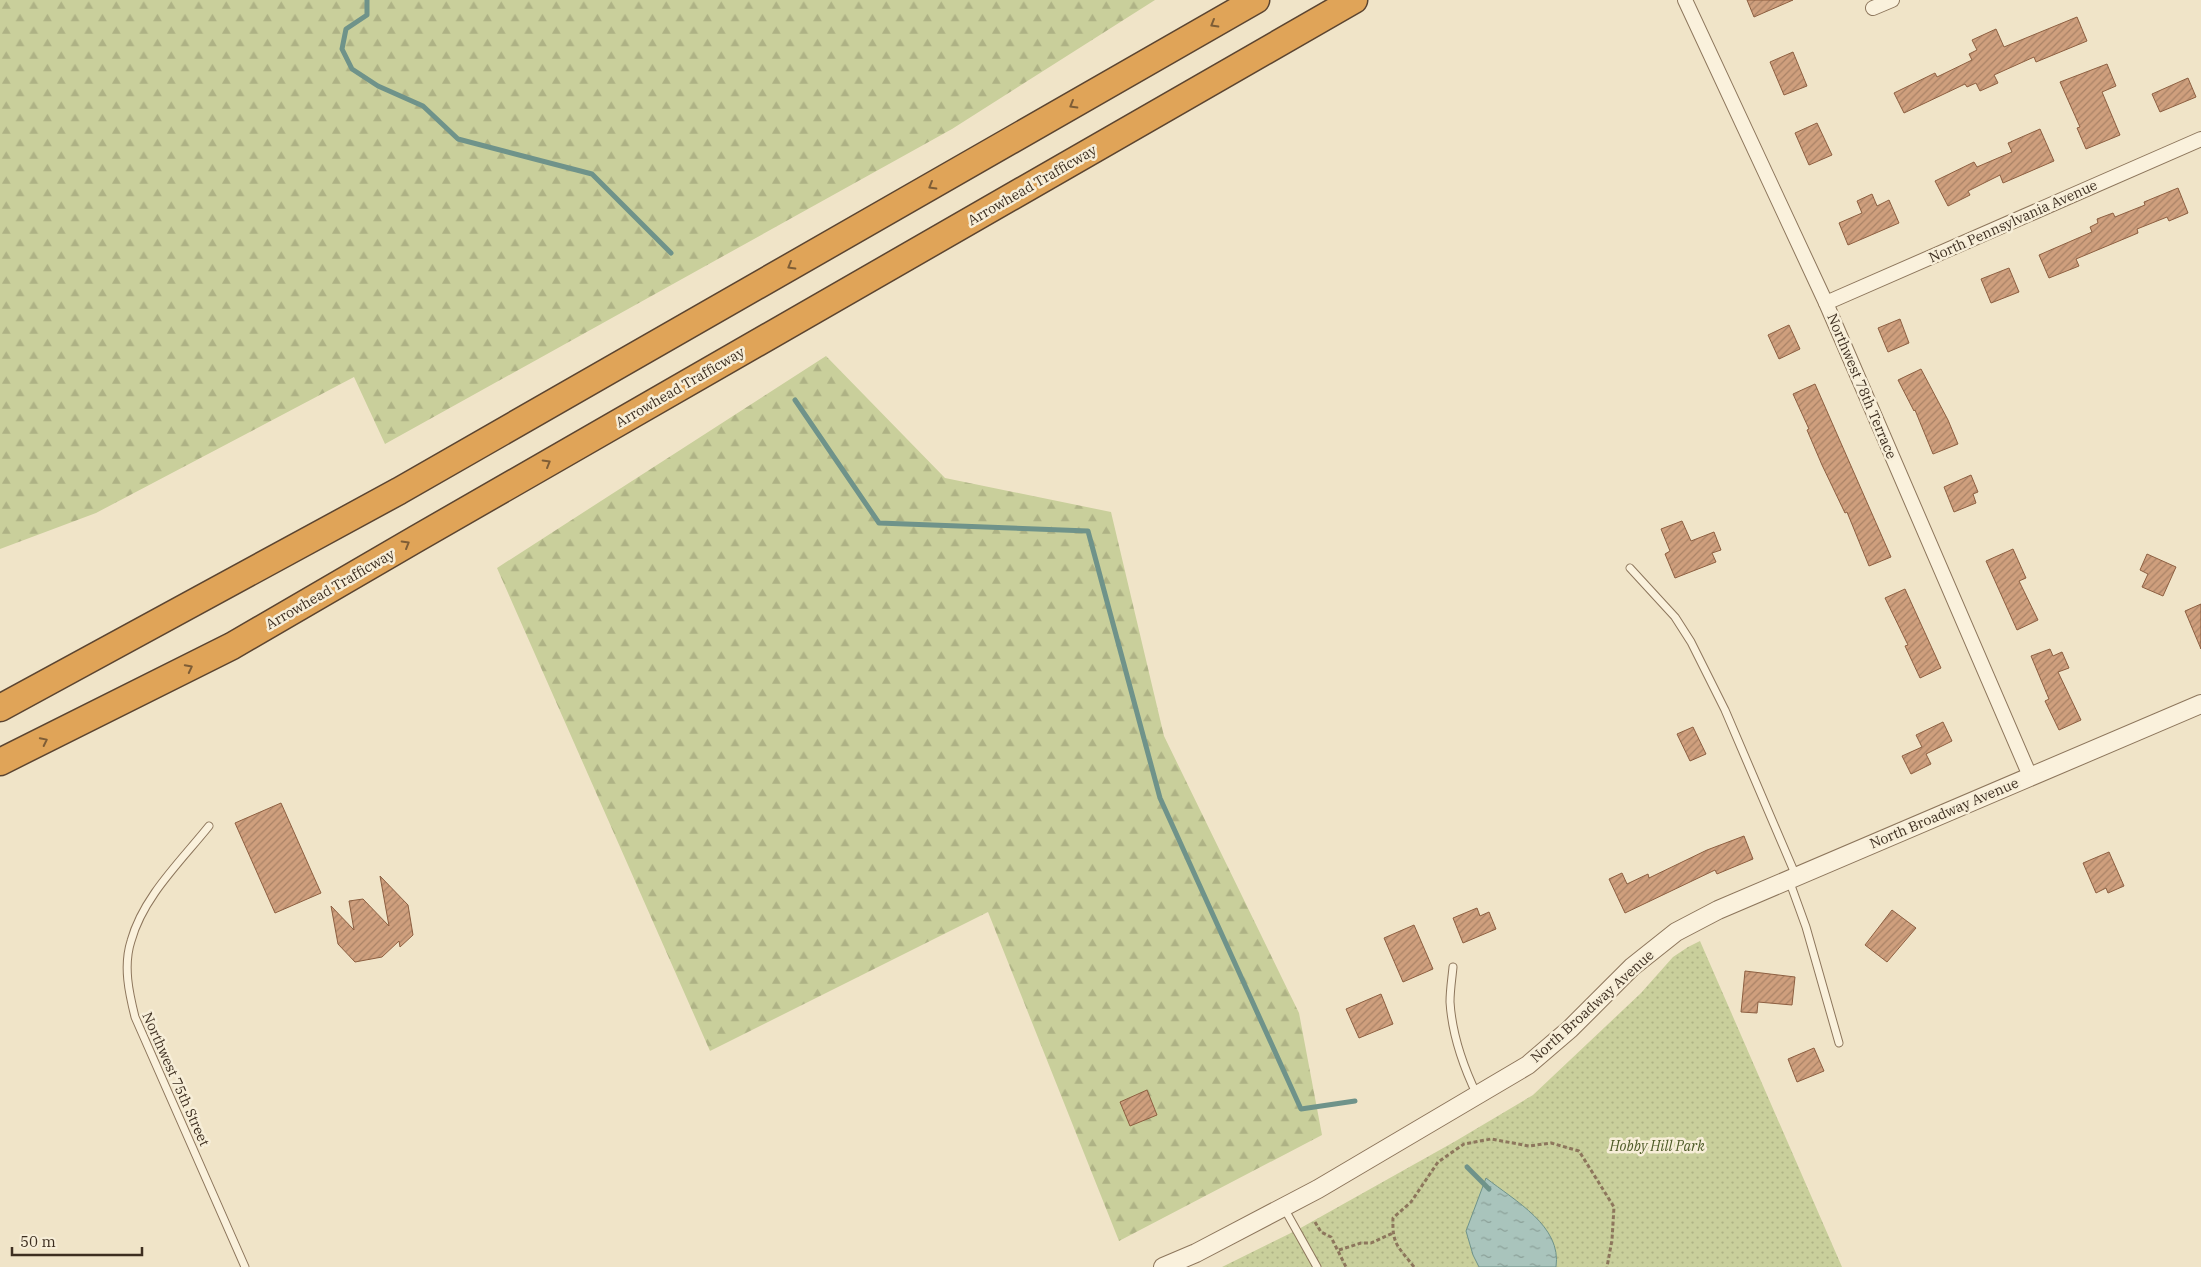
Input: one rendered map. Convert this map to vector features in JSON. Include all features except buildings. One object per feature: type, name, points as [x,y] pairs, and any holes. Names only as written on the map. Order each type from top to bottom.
[{"type":"highway","points":[[0,708],[399,491],[1256,0]]},
{"type":"highway","name":"Arrowhead Trafficway","points":[[0,762],[232,646],[1354,0]]},
{"type":"street","name":"Northwest 78th Terrace","points":[[1685,0],[1826,303],[2030,776]]},
{"type":"street","points":[[1873,8],[1892,0]]},
{"type":"street","name":"North Pennsylvania Avenue","points":[[1826,303],[2201,140]]},
{"type":"street","name":"North Broadway Avenue","points":[[1163,1267],[1196,1253],[1284,1208],[1528,1065],[1570,1029],[1632,967],[1676,932],[1718,910],[2201,704]]},
{"type":"lane","points":[[1630,568],[1675,617],[1691,642],[1725,710],[1792,878],[1839,1043]]},
{"type":"lane","name":"Northwest 75th Street","points":[[209,826],[148,903],[130,941],[127,967],[128,992],[135,1017],[245,1267]]},
{"type":"lane","points":[[1453,967],[1450,1001],[1454,1025],[1464,1069],[1477,1096]]},
{"type":"lane","points":[[1284,1208],[1317,1267]]},
{"type":"path","points":[[1414,1267],[1396,1244],[1393,1233],[1393,1218],[1411,1202],[1438,1162],[1464,1144],[1491,1139],[1529,1146],[1551,1144],[1579,1151],[1614,1207],[1612,1240],[1606,1267]]},
{"type":"path","points":[[1315,1222],[1320,1232],[1331,1237],[1346,1267]]},
{"type":"path","points":[[1339,1250],[1361,1243],[1371,1243],[1393,1233]]},
{"type":"green space","points":[[0,0],[1155,0],[952,129],[385,444],[354,377],[96,513],[0,549]]},
{"type":"green space","points":[[826,356],[945,478],[1111,512],[1164,736],[1299,1013],[1322,1135],[1119,1241],[988,912],[710,1051],[497,568]]},
{"type":"green space","name":"Hobby Hill Park","points":[[1700,941],[1842,1267],[1222,1267],[1297,1230],[1454,1142],[1533,1095],[1641,993],[1673,957]]},
{"type":"water","points":[[1486,1178],[1522,1205],[1544,1227],[1552,1239],[1556,1252],[1556,1267],[1479,1267],[1473,1255],[1466,1231]]},
{"type":"waterway","points":[[367,0],[367,15],[346,29],[342,49],[352,69],[378,86],[423,106],[458,139],[592,174],[671,253]]},
{"type":"waterway","points":[[795,400],[879,523],[1088,531],[1160,798],[1301,1109],[1355,1101]]},
{"type":"waterway","points":[[1467,1167],[1489,1189]]}]
